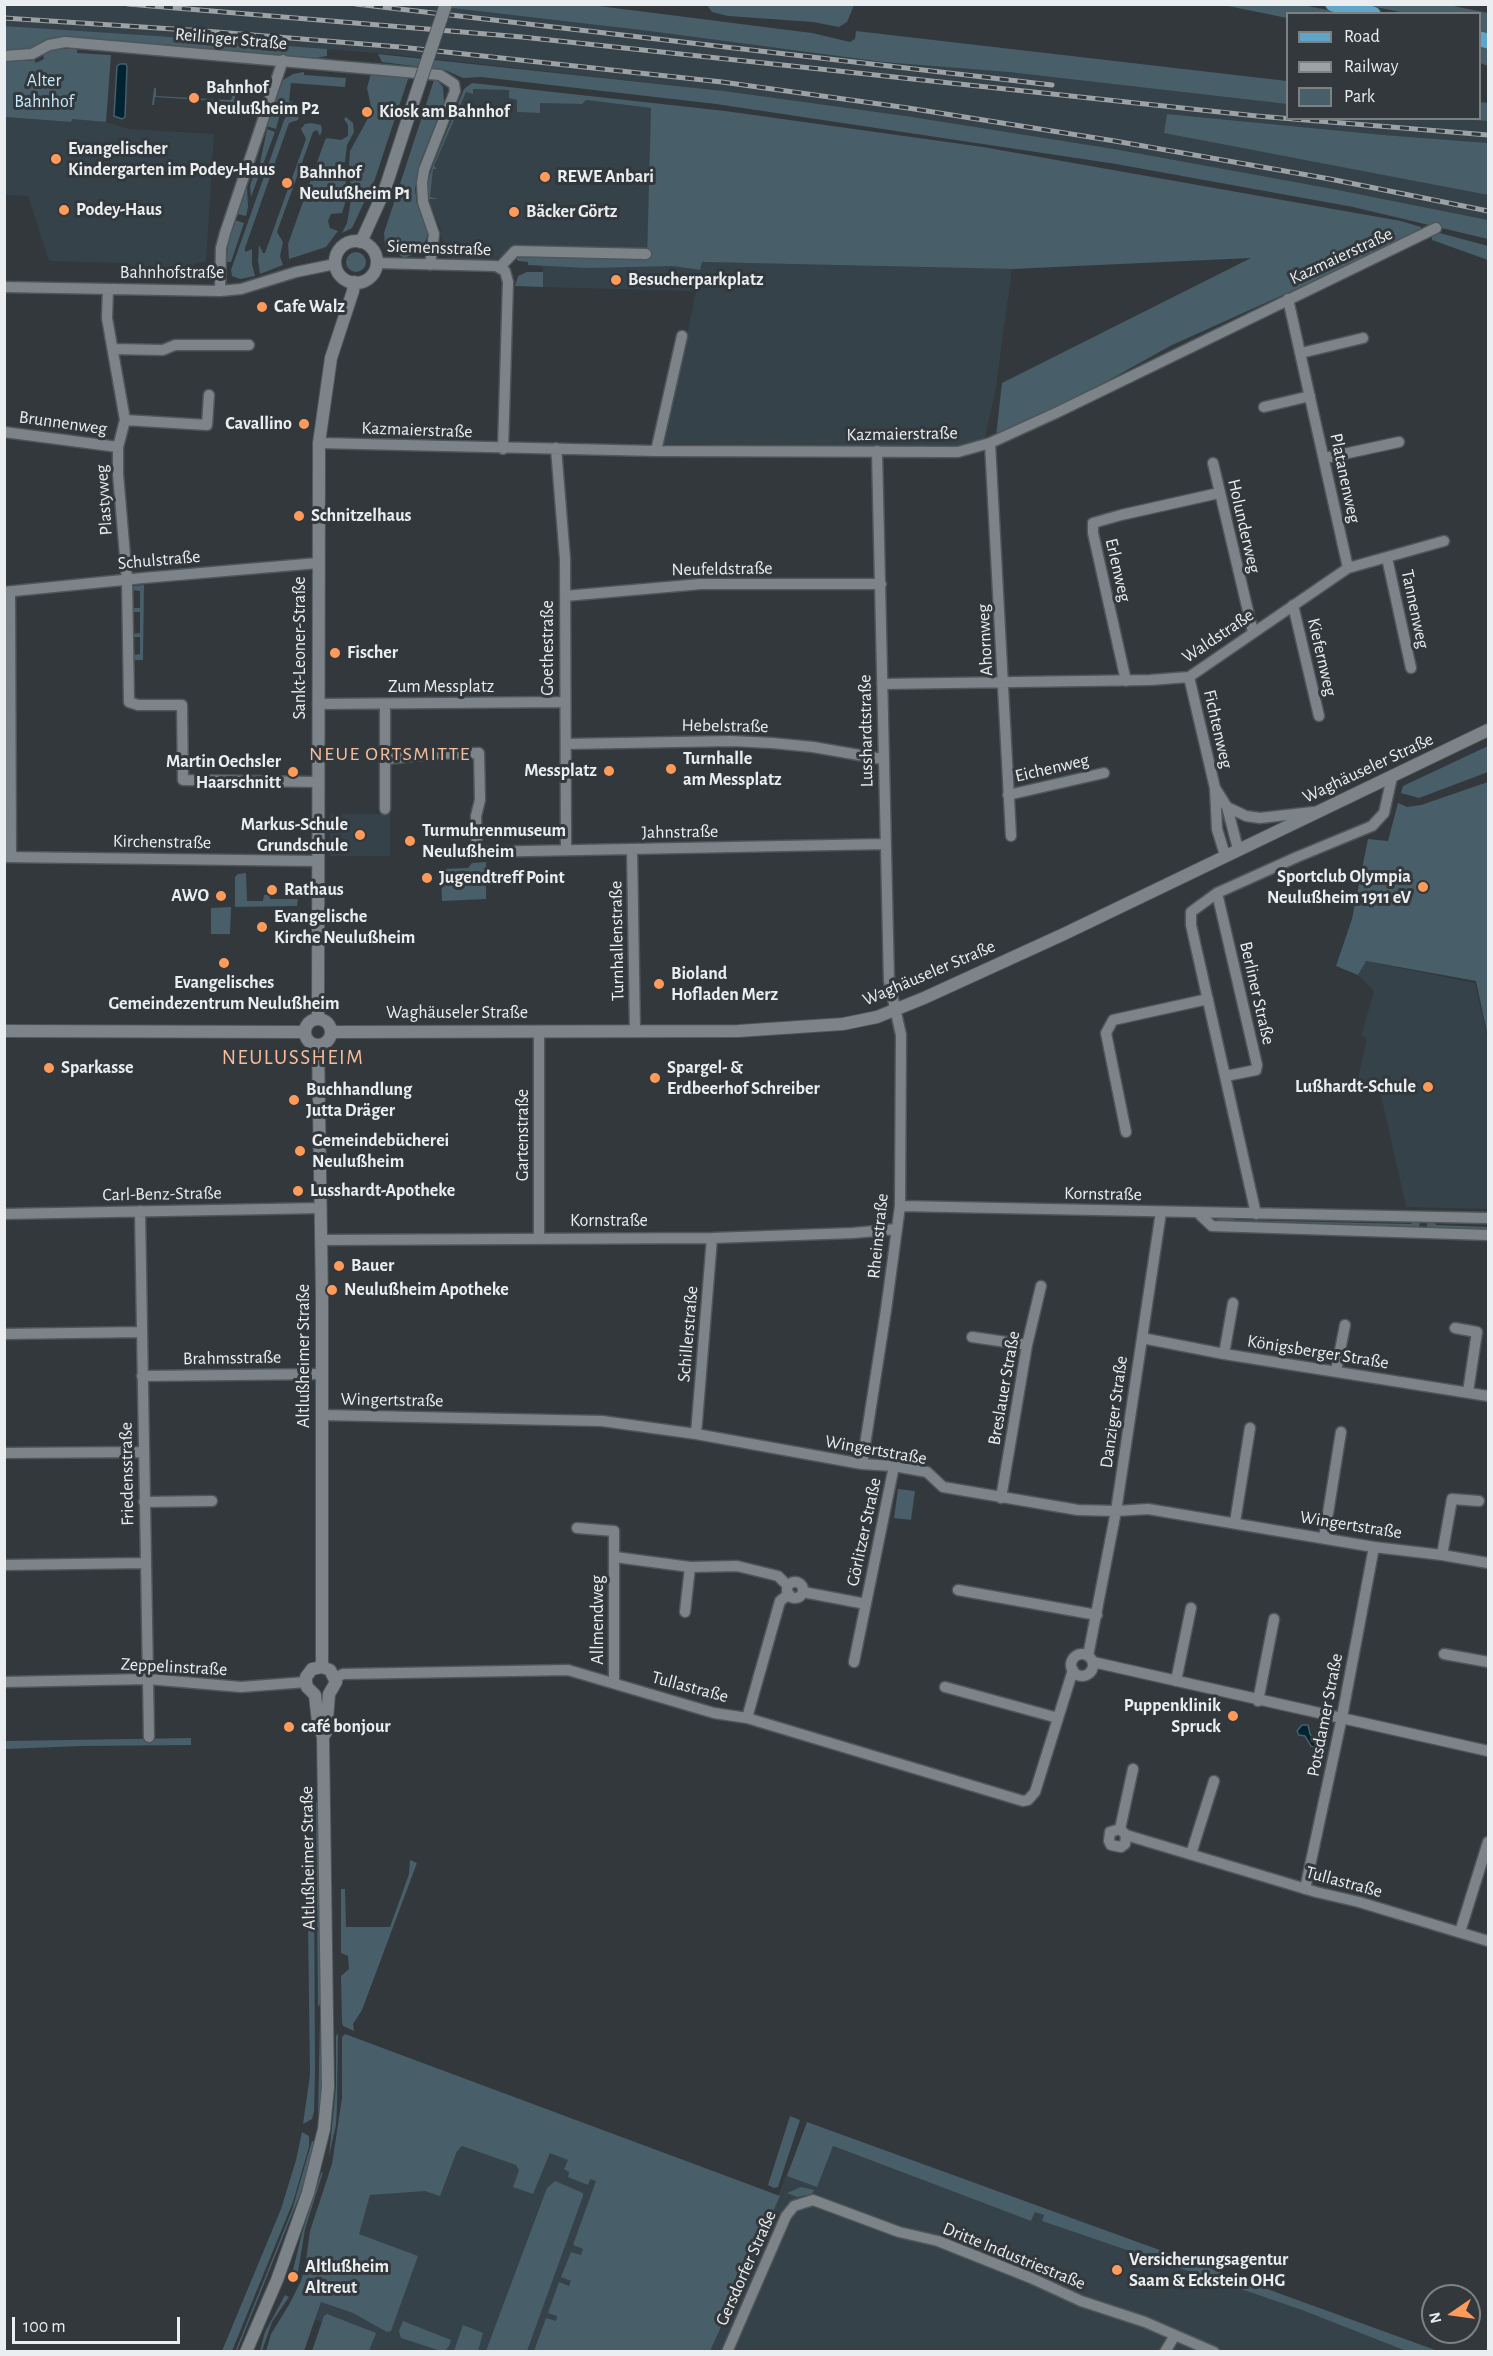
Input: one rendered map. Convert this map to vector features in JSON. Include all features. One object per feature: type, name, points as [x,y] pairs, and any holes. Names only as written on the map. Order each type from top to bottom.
[{"type":"main road","points":[[1333,4],[1365,12]]},
{"type":"street","points":[[361,242],[385,189],[446,4]]},
{"type":"street","name":"Reilinger Straße","points":[[4,56],[32,54],[49,45],[65,42],[440,75],[454,84],[453,98],[424,170],[422,183],[423,202],[434,234],[430,265]]},
{"type":"street","points":[[220,291],[221,248],[225,233],[283,60]]},
{"type":"street","name":"Kazmaierstraße","points":[[319,443],[656,451],[958,452],[990,442],[1436,228]]},
{"type":"street","points":[[350,242],[361,242],[373,250],[377,263],[369,278],[354,282],[341,276],[335,264],[340,248],[350,242]]},
{"type":"street","name":"Siemensstraße","points":[[377,263],[503,269],[515,251],[646,254]]},
{"type":"street","name":"Bahnhofstraße","points":[[4,287],[220,291],[241,289],[296,272],[335,264]]},
{"type":"street","points":[[503,269],[508,282],[503,448]]},
{"type":"street","name":"Sankt-Leoner-Straße","points":[[318,1018],[319,443],[331,358],[354,282]]},
{"type":"street","name":"Plastyweg","points":[[108,289],[107,318],[125,420],[118,447],[118,474],[127,579],[129,702],[138,705],[182,705],[183,780],[318,782]]},
{"type":"street","name":"Platanenweg","points":[[1288,299],[1348,568]]},
{"type":"street","points":[[656,451],[682,336]]},
{"type":"street","points":[[1300,353],[1363,338]]},
{"type":"street","points":[[113,349],[163,350],[175,345],[249,345]]},
{"type":"street","points":[[125,420],[207,425],[209,395]]},
{"type":"street","points":[[1264,407],[1310,396]]},
{"type":"street","name":"Brunnenweg","points":[[4,432],[118,447]]},
{"type":"street","name":"Ahornweg","points":[[990,442],[1011,836]]},
{"type":"street","points":[[1324,458],[1399,442]]},
{"type":"street","name":"Goethestraße","points":[[556,448],[565,559],[566,849]]},
{"type":"street","name":"Lusshardtstraße","points":[[877,451],[881,584],[882,759],[889,981],[895,1010]]},
{"type":"street","name":"Holunderweg","points":[[1213,463],[1253,632]]},
{"type":"street","name":"Erlenweg","points":[[1126,681],[1093,533],[1093,523],[1220,493]]},
{"type":"street","name":"Waldstraße","points":[[882,684],[1126,681],[1189,677],[1348,568],[1444,541]]},
{"type":"street","name":"Tannenweg","points":[[1387,558],[1411,668]]},
{"type":"street","name":"Schulstraße","points":[[7,592],[127,579],[318,563]]},
{"type":"street","name":"Neufeldstraße","points":[[565,596],[701,584],[881,584]]},
{"type":"street","points":[[7,592],[8,857]]},
{"type":"street","name":"Kiefernweg","points":[[1293,605],[1319,717]]},
{"type":"street","name":"Fichtenweg","points":[[1189,677],[1215,788],[1217,829],[1225,855]]},
{"type":"street","name":"Zum Messplatz","points":[[318,704],[565,702]]},
{"type":"street","points":[[385,704],[385,809]]},
{"type":"street","name":"Waghäuseler Straße","points":[[332,1032],[738,1030],[818,1026],[860,1021],[895,1010],[1064,934],[1488,730]]},
{"type":"street","name":"Hebelstraße","points":[[566,744],[752,742],[813,747],[882,759]]},
{"type":"street","name":"Jahnstraße","points":[[385,759],[433,754],[479,753],[480,800],[476,816],[477,852],[885,844]]},
{"type":"street","name":"Eichenweg","points":[[1008,795],[1104,773]]},
{"type":"street","points":[[1256,1214],[1191,925],[1191,912],[1217,894],[1372,826],[1384,813],[1392,777]]},
{"type":"street","name":"Fichtenweg","points":[[1215,788],[1227,807],[1238,849]]},
{"type":"street","points":[[1227,807],[1246,816],[1260,818],[1316,812]]},
{"type":"street","name":"Turnhallenstraße","points":[[632,849],[634,1031]]},
{"type":"street","name":"Kirchenstraße","points":[[8,857],[318,861]]},
{"type":"street","name":"Berliner Straße","points":[[1217,894],[1257,1065],[1256,1070],[1226,1076]]},
{"type":"street","points":[[1126,1132],[1106,1033],[1113,1020],[1208,999]]},
{"type":"street","name":"Rheinstraße","points":[[862,1464],[900,1206],[901,1035],[895,1010]]},
{"type":"street","points":[[318,1018],[326,1021],[332,1032],[327,1041],[318,1045],[309,1041],[304,1032],[307,1023],[318,1018]]},
{"type":"street","points":[[4,1031],[304,1032]]},
{"type":"street","name":"Gartenstraße","points":[[539,1031],[539,1238]]},
{"type":"street","name":"Altlußheimer Straße","points":[[318,1045],[324,1655],[322,1667]]},
{"type":"street","name":"Kornstraße","points":[[900,1206],[1488,1218]]},
{"type":"street","name":"Carl-Benz-Straße","points":[[4,1214],[321,1208]]},
{"type":"street","name":"Friedensstraße","points":[[140,1210],[149,1737]]},
{"type":"street","name":"Danziger Straße","points":[[1091,1659],[1116,1511],[1161,1212]]},
{"type":"street","points":[[1197,1212],[1212,1226],[1488,1235]]},
{"type":"street","name":"Kornstraße","points":[[321,1240],[712,1238],[853,1233],[897,1229]]},
{"type":"street","name":"Schillerstraße","points":[[696,1434],[712,1238]]},
{"type":"street","name":"Breslauer Straße","points":[[1001,1498],[1027,1345],[1041,1286]]},
{"type":"street","points":[[1224,1354],[1233,1302]]},
{"type":"street","points":[[1336,1371],[1345,1325]]},
{"type":"street","points":[[1455,1328],[1488,1334]]},
{"type":"street","points":[[4,1334],[142,1332]]},
{"type":"street","points":[[1468,1392],[1477,1332]]},
{"type":"street","points":[[972,1337],[1027,1345]]},
{"type":"street","name":"Königsberger Straße","points":[[1142,1338],[1224,1354],[1488,1396]]},
{"type":"street","name":"Brahmsstraße","points":[[142,1376],[322,1374]]},
{"type":"street","name":"Wingertstraße","points":[[322,1415],[602,1421],[696,1434],[862,1464],[894,1466],[927,1472],[943,1487],[1001,1498],[1078,1510],[1148,1509],[1374,1547],[1488,1563]]},
{"type":"street","points":[[1235,1522],[1250,1428]]},
{"type":"street","points":[[1324,1538],[1341,1432]]},
{"type":"street","points":[[4,1453],[143,1452]]},
{"type":"street","name":"Görlitzer Straße","points":[[854,1662],[894,1466]]},
{"type":"street","points":[[1442,1555],[1452,1499],[1479,1501]]},
{"type":"street","points":[[144,1502],[212,1501]]},
{"type":"street","name":"Allmendweg","points":[[578,1528],[614,1531],[614,1683]]},
{"type":"street","name":"Potsdamer Straße","points":[[1305,1889],[1342,1717],[1374,1547]]},
{"type":"street","name":"Allmendweg","points":[[615,1557],[690,1567],[737,1566],[778,1576],[788,1590]]},
{"type":"street","points":[[4,1565],[145,1563]]},
{"type":"street","points":[[685,1612],[690,1567]]},
{"type":"street","points":[[747,1718],[780,1601],[788,1590]]},
{"type":"street","name":"Görlitzer Straße","points":[[788,1590],[796,1598],[803,1592],[866,1604]]},
{"type":"street","points":[[958,1590],[1097,1616]]},
{"type":"street","points":[[1176,1681],[1191,1608]]},
{"type":"street","points":[[1258,1701],[1274,1619]]},
{"type":"street","points":[[1444,1653],[1488,1662]]},
{"type":"street","points":[[945,1687],[1058,1718],[1073,1670],[1071,1666],[1075,1657],[1084,1654],[1091,1659],[1258,1701],[1342,1717],[1488,1751]]},
{"type":"street","points":[[1073,1670],[1086,1675],[1090,1672],[1091,1659]]},
{"type":"street","points":[[306,1682],[306,1677],[312,1669],[322,1667],[330,1670],[335,1678]]},
{"type":"street","name":"Tullastraße","points":[[335,1678],[343,1674],[558,1670],[578,1672],[714,1713],[747,1718],[1019,1801],[1028,1800],[1035,1792],[1058,1718]]},
{"type":"street","name":"Altlußheimer Straße","points":[[323,1737],[326,1732],[329,1694],[334,1687],[335,1678]]},
{"type":"street","name":"Zeppelinstraße","points":[[4,1682],[148,1679],[241,1687],[306,1682]]},
{"type":"street","name":"Altlußheimer Straße","points":[[246,2352],[277,2280],[308,2193],[322,2140],[328,2087],[323,1737],[318,1722],[315,1695],[307,1688],[306,1682]]},
{"type":"street","points":[[315,1695],[329,1694]]},
{"type":"street","name":"Tullastraße","points":[[1133,1769],[1123,1832],[1305,1889],[1359,1902],[1488,1941]]},
{"type":"street","points":[[1191,1854],[1214,1781]]},
{"type":"street","points":[[1460,1932],[1488,1842]]},
{"type":"street","name":"Dritte Industriestraße","points":[[800,2203],[813,2200],[898,2232],[938,2241],[1031,2278],[1081,2301],[1145,2322],[1214,2352]]},
{"type":"street","name":"Gersdorfer Straße","points":[[727,2352],[786,2216],[794,2206],[800,2203]]},
{"type":"street","points":[[1165,2352],[1174,2335]]},
{"type":"shaded area","points":[[4,5],[426,5],[649,31],[883,62],[1008,72],[1286,104],[1286,120],[1488,121],[1488,143],[1167,114],[1164,132],[1488,195],[1488,220],[1114,149],[906,116],[724,91],[399,55],[5,26]]},
{"type":"shaded area","points":[[126,64],[127,67],[125,117],[122,119],[114,116],[117,66]]},
{"type":"shaded area","points":[[472,83],[651,108],[701,262],[1012,269],[996,386],[985,438],[959,448],[664,444],[696,291],[540,287],[540,272],[543,272],[543,267],[519,256],[494,259],[453,259],[444,251],[440,227],[428,199],[428,182],[464,89]]},
{"type":"shaded area","points":[[4,117],[71,122],[71,119],[101,121],[129,129],[214,134],[206,262],[194,264],[193,271],[134,268],[128,263],[49,261],[28,196],[5,195]]},
{"type":"shaded area","name":"Markus-Schule Grundschule","points":[[330,814],[390,814],[390,856],[330,856]]},
{"type":"shaded area","name":"Lußhardt-Schule","points":[[1365,961],[1475,983],[1488,1040],[1488,1209],[1406,1207],[1380,1091],[1357,1083],[1367,1038],[1361,1036],[1374,991],[1358,975]]},
{"type":"shaded area","points":[[1302,1725],[1308,1725],[1315,1741],[1324,1744],[1326,1748],[1324,1751],[1311,1746],[1305,1736],[1299,1735],[1297,1731]]},
{"type":"shaded area","points":[[542,2117],[775,2203],[803,2135],[1031,2221],[1035,2211],[1044,2215],[1043,2221],[1302,2310],[1406,2351],[312,2352],[322,2322],[300,2314],[359,2149]]},
{"type":"green space","points":[[583,4],[812,33],[850,42],[855,39],[856,31],[1286,81],[1286,104],[1008,72],[883,62],[649,31],[426,5]]},
{"type":"green space","points":[[707,5],[854,5],[847,22],[839,27],[813,22],[728,16],[712,12]]},
{"type":"green space","points":[[1223,5],[1302,5],[1339,12],[1286,12],[1286,18]]},
{"type":"green space","points":[[1366,5],[1449,5],[1488,13],[1488,33],[1481,31],[1481,12],[1400,12]]},
{"type":"green space","points":[[4,26],[327,49],[327,56],[316,58],[77,39],[27,51],[5,52]]},
{"type":"green space","points":[[1481,45],[1488,47],[1488,66],[1481,63]]},
{"type":"green space","name":"Alter Bahnhof","points":[[55,49],[77,49],[77,53],[111,55],[106,122],[5,117],[5,62],[34,60],[36,63],[44,59],[43,55]]},
{"type":"green space","points":[[378,54],[724,91],[906,116],[1114,149],[1488,220],[1488,239],[1353,207],[1116,164],[716,104],[481,77],[463,78],[445,70],[382,62]]},
{"type":"green space","points":[[304,72],[304,75],[346,78],[345,87],[291,83],[289,101],[293,102],[292,106],[280,114],[276,129],[266,126],[283,80],[293,74]]},
{"type":"green space","points":[[371,73],[409,76],[375,179],[352,228],[342,233],[347,223],[351,200],[350,178],[353,171],[349,165],[350,151],[372,111],[367,88]]},
{"type":"green space","points":[[434,80],[443,87],[444,102],[421,160],[415,189],[417,204],[428,231],[427,237],[420,252],[404,258],[385,246],[384,233]]},
{"type":"green space","points":[[472,83],[725,111],[983,147],[1401,221],[1421,227],[1421,233],[1172,345],[1075,399],[996,436],[1002,383],[1251,258],[1012,269],[702,262],[700,270],[673,266],[588,268],[528,265],[528,262],[518,261],[516,258],[541,256],[647,260],[651,108],[586,100],[582,104],[540,103],[540,113],[517,112],[517,100],[509,98],[509,90],[473,89],[473,94],[466,92],[434,166],[437,169],[433,169],[430,197],[438,199],[428,199],[428,182],[432,168],[464,89]]},
{"type":"green space","points":[[154,88],[156,88],[156,96],[231,100],[233,93],[235,106],[233,111],[230,111],[231,102],[155,97],[154,105],[152,105]]},
{"type":"green space","points":[[1481,102],[1488,103],[1488,121],[1473,120],[1481,120]]},
{"type":"green space","points":[[294,110],[301,110],[298,120],[289,123],[245,248],[245,252],[252,249],[255,276],[240,279],[232,276],[231,270],[284,120]]},
{"type":"green space","points":[[1167,114],[1488,143],[1488,195],[1164,133]]},
{"type":"green space","points":[[346,117],[353,123],[354,132],[347,145],[345,162],[337,164],[333,171],[336,179],[346,181],[345,203],[342,213],[331,214],[328,221],[330,228],[338,231],[326,247],[289,259],[288,244],[325,140],[327,138],[341,140],[348,136],[348,125],[344,119]]},
{"type":"green space","points":[[305,124],[321,125],[322,130],[320,136],[317,130],[313,132],[277,232],[283,242],[280,256],[283,265],[260,274],[259,245],[265,253],[306,139],[301,129]]},
{"type":"green space","points":[[267,129],[275,132],[251,197],[250,186],[256,167],[259,168]]},
{"type":"green space","points":[[247,185],[248,207],[246,216],[237,214]]},
{"type":"green space","points":[[235,220],[244,223],[231,262],[226,262],[229,240]]},
{"type":"green space","points":[[1436,232],[1488,246],[1488,260],[1432,240],[1432,234]]},
{"type":"green space","points":[[356,252],[363,255],[366,262],[363,269],[356,272],[349,269],[346,262],[349,255]]},
{"type":"green space","points":[[527,272],[543,272],[543,287],[515,286],[518,276]]},
{"type":"green space","points":[[144,585],[143,660],[133,660],[133,655],[140,654],[140,637],[132,637],[132,634],[140,633],[140,612],[132,612],[132,608],[140,608],[140,591],[132,590],[134,586]]},
{"type":"green space","points":[[1488,746],[1488,772],[1419,798],[1401,793],[1403,786]]},
{"type":"green space","name":"Sportclub Olympia Neulußheim 1911 eV","points":[[1488,782],[1488,1037],[1476,981],[1366,961],[1358,975],[1336,966],[1352,919],[1368,839],[1388,841],[1398,803],[1407,807],[1421,805]]},
{"type":"green space","points":[[486,862],[486,899],[442,901],[441,869],[468,868],[472,863]]},
{"type":"green space","points":[[246,873],[247,901],[263,901],[264,895],[270,895],[270,899],[298,899],[297,906],[235,907],[235,877]]},
{"type":"green space","points":[[231,907],[230,934],[211,934],[211,908]]},
{"type":"green space","points":[[1214,1216],[1232,1217],[1235,1220],[1411,1224],[1414,1220],[1420,1220],[1419,1229],[1220,1223]]},
{"type":"green space","points":[[1427,1220],[1433,1221],[1436,1225],[1488,1227],[1488,1231],[1427,1229]]},
{"type":"green space","points":[[898,1489],[915,1491],[911,1520],[894,1518]]},
{"type":"green space","points":[[191,1738],[191,1745],[5,1749],[4,1741]]},
{"type":"green space","points":[[316,1802],[318,1802],[320,1959],[320,2004],[318,2007]]},
{"type":"green space","points":[[307,1845],[314,1845],[315,2075],[314,2112],[312,2119],[303,2124],[310,2075]]},
{"type":"green space","points":[[410,1860],[417,1863],[362,2010],[353,2024],[354,2031],[343,2026],[342,2022],[341,1976],[349,1969],[348,1956],[341,1953],[341,1889],[345,1889],[346,1927],[390,1927],[409,1874]]},
{"type":"green space","points":[[320,2017],[322,2021],[322,2090],[318,2115]]},
{"type":"green space","points":[[338,2033],[336,2125],[329,2156],[336,2086],[336,2036]]},
{"type":"green space","points":[[345,2034],[780,2196],[710,2351],[534,2351],[546,2318],[556,2321],[557,2316],[548,2313],[559,2282],[569,2286],[571,2281],[561,2277],[571,2252],[581,2255],[583,2249],[573,2245],[596,2181],[590,2179],[588,2185],[568,2177],[569,2172],[564,2169],[568,2160],[550,2153],[533,2194],[513,2187],[519,2170],[516,2165],[462,2146],[457,2151],[440,2196],[425,2191],[370,2195],[359,2234],[418,2256],[391,2331],[387,2332],[353,2313],[321,2302],[304,2351],[266,2351],[271,2334],[301,2281],[310,2231],[332,2164],[342,2098],[342,2037]]},
{"type":"green space","points":[[790,2116],[800,2120],[778,2187],[774,2188],[768,2185]]},
{"type":"green space","points":[[807,2122],[1438,2351],[1406,2351],[1302,2310],[1042,2221],[1044,2215],[1035,2212],[1031,2221],[833,2146],[817,2187],[787,2176]]},
{"type":"green space","points":[[302,2132],[309,2136],[309,2147],[293,2202],[232,2351],[222,2351],[281,2209]]},
{"type":"green space","points":[[312,2141],[315,2142],[303,2187],[235,2352],[292,2210]]},
{"type":"green space","points":[[323,2172],[305,2229],[298,2272],[293,2270],[302,2233]]},
{"type":"green space","points":[[555,2181],[583,2193],[583,2196],[527,2351],[486,2351],[547,2188]]},
{"type":"green space","points":[[801,2187],[814,2190],[812,2194],[797,2197],[787,2193]]},
{"type":"green space","points":[[285,2295],[289,2297],[272,2322],[262,2351],[260,2351],[265,2332]]},
{"type":"green space","points":[[327,2314],[376,2333],[369,2351],[312,2351],[324,2316]]},
{"type":"green space","points":[[403,2321],[451,2340],[449,2346],[445,2351],[441,2351],[401,2338],[399,2331]]},
{"type":"green space","points":[[463,2325],[483,2333],[478,2351],[454,2351]]},
{"type":"railway","points":[[128,4],[522,37],[1286,118]]},
{"type":"railway","points":[[356,4],[1052,85]]},
{"type":"railway","points":[[4,18],[400,47],[722,82],[908,108],[1115,141],[1330,179],[1488,211]]},
{"type":"railway","points":[[1306,120],[1488,135]]},
{"type":"place","name":"Bahnhof Neulußheim P2","points":[[194,98]]},
{"type":"place","name":"Kiosk am Bahnhof","points":[[367,112]]},
{"type":"place","name":"Evangelischer Kindergarten im Podey-Haus","points":[[56,159]]},
{"type":"place","name":"REWE Anbari","points":[[545,177]]},
{"type":"place","name":"Bahnhof Neulußheim P1","points":[[287,183]]},
{"type":"place","name":"Podey-Haus","points":[[64,210]]},
{"type":"place","name":"Bäcker Görtz","points":[[514,212]]},
{"type":"place","name":"Besucherparkplatz","points":[[616,280]]},
{"type":"place","name":"Cafe Walz","points":[[262,307]]},
{"type":"place","name":"Cavallino","points":[[304,424]]},
{"type":"place","name":"Schnitzelhaus","points":[[299,516]]},
{"type":"place","name":"Fischer","points":[[335,653]]},
{"type":"place","name":"Turnhalle am Messplatz","points":[[671,769]]},
{"type":"place","name":"Messplatz","points":[[609,771]]},
{"type":"place","name":"Martin Oechsler Haarschnitt","points":[[293,772]]},
{"type":"place","name":"Markus-Schule Grundschule","points":[[360,835]]},
{"type":"place","name":"Turmuhrenmuseum Neulußheim","points":[[410,841]]},
{"type":"place","name":"Jugendtreff Point","points":[[427,878]]},
{"type":"place","name":"Sportclub Olympia Neulußheim 1911 eV","points":[[1423,887]]},
{"type":"place","name":"Rathaus","points":[[272,890]]},
{"type":"place","name":"AWO","points":[[221,896]]},
{"type":"place","name":"Evangelische Kirche Neulußheim","points":[[262,927]]},
{"type":"place","name":"Evangelisches Gemeindezentrum Neulußheim","points":[[224,963]]},
{"type":"place","name":"Bioland Hofladen Merz","points":[[659,984]]},
{"type":"place","name":"Sparkasse","points":[[49,1068]]},
{"type":"place","name":"Spargel- & Erdbeerhof Schreiber","points":[[655,1078]]},
{"type":"place","name":"Lußhardt-Schule","points":[[1428,1087]]},
{"type":"place","name":"Buchhandlung Jutta Dräger","points":[[294,1100]]},
{"type":"place","name":"Gemeindebücherei Neulußheim","points":[[300,1151]]},
{"type":"place","name":"Lusshardt-Apotheke","points":[[298,1191]]},
{"type":"place","name":"Bauer","points":[[339,1266]]},
{"type":"place","name":"Neulußheim Apotheke","points":[[332,1290]]},
{"type":"place","name":"Puppenklinik Spruck","points":[[1233,1716]]},
{"type":"place","name":"café bonjour","points":[[289,1727]]},
{"type":"place","name":"Versicherungsagentur Saam & Eckstein OHG","points":[[1117,2270]]},
{"type":"place","name":"Altlußheim Altreut","points":[[293,2277]]},
{"type":"district","name":"NEUE ORTSMITTE","points":[[390,754]]},
{"type":"district","name":"NEULUSSHEIM","points":[[293,1058]]}]
